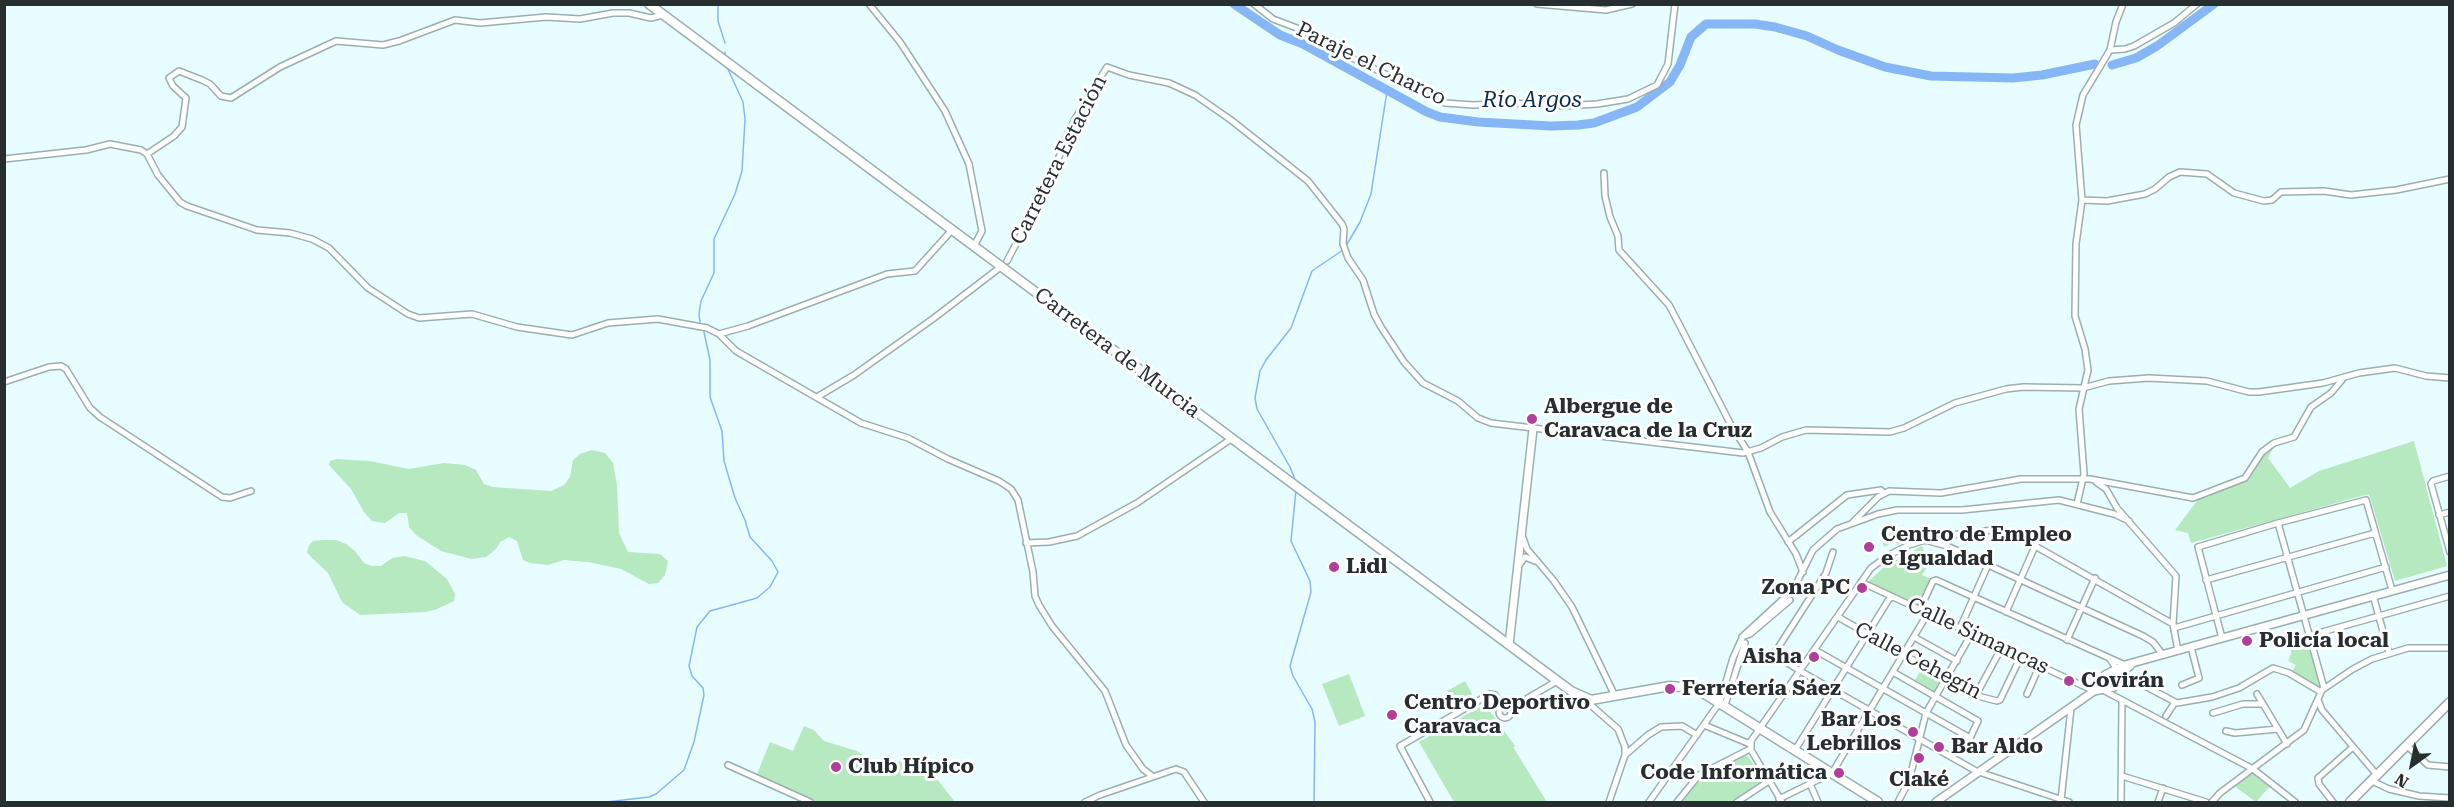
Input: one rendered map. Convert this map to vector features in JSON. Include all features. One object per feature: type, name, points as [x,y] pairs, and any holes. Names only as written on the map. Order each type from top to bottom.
[{"type":"main road","name":"Carretera de Murcia","points":[[649,4],[952,230],[1004,264],[1231,439],[1584,699]]},
{"type":"main road","points":[[1584,699],[1601,699],[1650,688],[1678,685],[1695,688],[1878,802]]},
{"type":"main road","points":[[2350,802],[2450,702]]},
{"type":"street","points":[[869,4],[900,42],[945,111],[969,164],[982,226],[982,234],[974,246]]},
{"type":"street","name":"Paraje el Charco","points":[[1254,4],[1273,19],[1302,30],[1352,58],[1444,103],[1564,106],[1628,99],[1657,85],[1668,64],[1675,4]]},
{"type":"street","points":[[1537,4],[1606,10],[1632,4]]},
{"type":"street","points":[[2077,504],[2083,476],[2079,409],[2088,370],[2074,303],[2076,244],[2082,200],[2076,137],[2077,118],[2085,91],[2110,50],[2116,22],[2123,4]]},
{"type":"street","points":[[2110,50],[2134,46],[2174,23],[2197,4]]},
{"type":"street","points":[[147,154],[182,128],[186,98],[173,86],[169,78],[179,71],[210,84],[221,96],[231,98],[280,67],[336,41],[383,45],[399,42],[455,20],[480,23],[546,17],[580,19],[614,13],[651,18],[663,15]]},
{"type":"street","name":"Carretera Estación","points":[[1004,264],[1046,194],[1065,140],[1105,68],[1109,67],[1129,75],[1170,83],[1195,95],[1231,120],[1313,186],[1344,229],[1344,249],[1363,280],[1374,314],[1381,327],[1418,379],[1458,401],[1473,415],[1484,421],[1726,453],[1748,452],[1782,437],[1806,430],[1877,433],[1897,430],[1955,403],[2006,389],[2083,388],[2109,381],[2149,378],[2207,381],[2249,392],[2259,392],[2395,368],[2426,376],[2450,378]]},
{"type":"street","points":[[4,159],[86,150],[110,144],[138,149],[147,154],[154,171],[180,202],[257,230],[290,233],[312,239],[329,248],[368,288],[413,316],[425,318],[472,314],[517,327],[572,335],[608,323],[658,319],[707,328],[719,334],[736,351],[861,423],[908,438],[1005,485],[1016,494],[1018,500],[1033,572],[1035,596],[1039,605],[1052,626],[1105,692],[1126,745],[1143,769],[1152,776]]},
{"type":"street","points":[[2082,200],[2107,201],[2145,194],[2180,172],[2207,174],[2234,194],[2264,201],[2272,200],[2281,192],[2324,191],[2351,195],[2396,190],[2450,179]]},
{"type":"street","points":[[1604,173],[1605,196],[1618,236],[1618,250],[1668,305],[1731,425],[1748,452],[1770,512],[1803,573]]},
{"type":"street","points":[[719,334],[748,326],[887,274],[915,271],[952,230]]},
{"type":"street","points":[[817,397],[854,375],[1004,264]]},
{"type":"street","points":[[4,382],[49,367],[61,366],[66,369],[90,408],[100,417],[222,498],[230,498],[251,491]]},
{"type":"street","points":[[2090,479],[2193,498],[2242,480],[2247,477],[2262,452],[2274,443],[2296,435],[2311,407],[2331,393],[2342,379]]},
{"type":"street","points":[[1509,645],[1533,429]]},
{"type":"street","points":[[1026,543],[1049,542],[1077,536],[1137,503],[1231,439]]},
{"type":"street","points":[[1852,523],[1884,493],[1895,490],[1941,493],[2021,479],[2083,476],[2102,485],[2115,505],[2176,576],[2174,626],[2178,651]]},
{"type":"street","points":[[2449,551],[2431,482],[2450,476]]},
{"type":"street","points":[[2108,493],[2110,482]]},
{"type":"street","points":[[1788,542],[1847,495],[1881,489],[1884,493]]},
{"type":"street","points":[[1649,802],[1704,725],[1722,704],[1744,640],[1793,590],[1816,546],[1833,532],[1878,514],[1897,510],[1962,510],[2059,500],[2110,512],[2129,521]]},
{"type":"street","points":[[2222,638],[2199,547],[2278,523],[2366,500],[2392,590]]},
{"type":"street","points":[[2110,512],[2114,510],[2115,505]]},
{"type":"street","points":[[2439,515],[2450,512]]},
{"type":"street","points":[[2278,523],[2322,690]]},
{"type":"street","points":[[1521,530],[1527,549],[1572,608],[1615,696]]},
{"type":"street","points":[[1947,546],[1945,540],[1952,536],[1993,530],[2012,532],[2095,578],[2174,626],[2386,567]]},
{"type":"street","points":[[2206,580],[2375,533]]},
{"type":"street","points":[[1677,802],[1699,775],[1750,746],[1871,568],[1908,545],[1925,540],[1947,546],[2143,636],[2153,642],[2163,655]]},
{"type":"street","points":[[2006,612],[2036,544]]},
{"type":"street","points":[[1833,552],[1832,561],[1826,573],[1776,651],[1777,656],[1967,766],[1994,778],[2069,802]]},
{"type":"street","points":[[1517,569],[1525,557],[1539,564]]},
{"type":"street","points":[[1960,628],[1988,565]]},
{"type":"street","points":[[2104,691],[2106,676],[2116,668],[2450,575]]},
{"type":"street","points":[[2067,640],[2095,578]]},
{"type":"street","points":[[1920,609],[1934,580],[2128,665]]},
{"type":"street","name":"Calle Simancas","points":[[1861,582],[2040,665],[2104,691],[2253,768],[2295,802]]},
{"type":"street","points":[[1795,750],[1891,596]]},
{"type":"street","points":[[2373,596],[2389,653]]},
{"type":"street","points":[[2308,636],[2450,596]]},
{"type":"street","points":[[1744,640],[1790,600]]},
{"type":"street","points":[[1704,725],[1750,746],[1781,801],[1832,773],[1928,613]]},
{"type":"street","name":"Calle Cehegín","points":[[1838,617],[1976,695],[1999,701],[2021,656]]},
{"type":"street","points":[[1898,802],[1907,787],[1926,713],[1972,633]]},
{"type":"street","points":[[1914,637],[1957,661]]},
{"type":"street","points":[[1976,695],[2002,647]]},
{"type":"street","points":[[2182,685],[2199,678],[2191,647]]},
{"type":"street","points":[[2212,802],[2217,795],[2304,730],[2322,690],[2360,664],[2389,653],[2415,647],[2450,648]]},
{"type":"street","points":[[1815,650],[1970,738],[1978,721],[1893,672]]},
{"type":"street","points":[[2110,659],[2116,668],[2118,679]]},
{"type":"street","points":[[2027,694],[2040,665]]},
{"type":"street","points":[[1936,802],[2071,708],[2114,687],[2128,665]]},
{"type":"street","points":[[2118,679],[2128,677],[2175,702],[2185,703],[2239,688],[2273,668],[2289,673],[2322,690]]},
{"type":"street","points":[[2106,676],[2114,675],[2118,679]]},
{"type":"street","points":[[2104,691],[2106,676]]},
{"type":"street","points":[[1430,802],[1400,746],[1490,694],[1495,695],[1502,706],[1510,708],[1557,681]]},
{"type":"street","points":[[2257,694],[2287,744]]},
{"type":"street","points":[[1584,699],[1599,710],[1621,733],[1625,755],[1609,802]]},
{"type":"street","points":[[1599,710],[1597,705],[1601,699]]},
{"type":"street","points":[[2318,700],[2322,710],[2375,778],[2389,789],[2424,800],[2449,800]]},
{"type":"street","points":[[2121,802],[2122,701]]},
{"type":"street","points":[[2166,716],[2175,702]]},
{"type":"street","points":[[2212,712],[2243,704],[2263,704]]},
{"type":"street","points":[[1502,706],[1499,713],[1505,718],[1511,714],[1510,708]]},
{"type":"street","points":[[2061,800],[2071,708]]},
{"type":"street","points":[[1625,755],[1661,727],[1679,725],[1697,735]]},
{"type":"street","points":[[2226,731],[2235,733],[2278,729]]},
{"type":"street","points":[[2407,746],[2428,765],[2450,766]]},
{"type":"street","points":[[2333,802],[2317,780],[2353,747]]},
{"type":"street","points":[[1994,762],[1989,771],[1994,778]]},
{"type":"street","points":[[728,765],[810,802]]},
{"type":"street","points":[[1737,802],[1768,779],[1791,766]]},
{"type":"street","points":[[1966,782],[1971,773],[1967,766]]},
{"type":"street","points":[[1085,802],[1176,769],[1181,770],[1204,802]]},
{"type":"street","points":[[2122,776],[2206,802]]},
{"type":"street","points":[[1810,784],[1818,802]]},
{"type":"street","points":[[2158,802],[2163,789]]},
{"type":"green space","points":[[2414,441],[2447,566],[2395,581],[2369,494],[2191,543],[2188,533],[2175,530],[2200,497],[2244,481],[2270,447],[2273,448],[2268,458],[2290,488],[2319,471]]},
{"type":"green space","points":[[592,450],[605,453],[613,463],[617,485],[619,533],[628,552],[660,554],[668,561],[665,575],[658,583],[649,584],[621,569],[588,562],[564,560],[548,565],[530,563],[523,560],[517,541],[509,537],[500,542],[496,549],[486,557],[472,559],[441,551],[416,535],[409,527],[407,513],[399,513],[385,523],[372,521],[351,489],[329,465],[330,461],[336,459],[370,461],[409,469],[444,463],[465,465],[476,470],[484,484],[493,487],[551,491],[564,485],[570,477],[573,460],[580,454]]},
{"type":"green space","points":[[1895,531],[1923,535],[1897,545],[1895,541],[1884,547],[1881,537]]},
{"type":"green space","points":[[336,540],[346,544],[364,563],[372,566],[381,566],[392,558],[404,556],[425,561],[447,579],[455,594],[454,601],[425,612],[360,615],[342,602],[328,573],[307,553],[313,541]]},
{"type":"green space","points":[[1922,546],[1930,563],[1922,575],[1931,579],[1919,605],[1868,582],[1885,566]]},
{"type":"green space","points":[[2307,640],[2321,685],[2319,688],[2292,672],[2296,665],[2288,661],[2291,644]]},
{"type":"green space","points":[[1922,668],[1943,680],[1935,692],[1915,680]]},
{"type":"green space","points":[[1349,674],[1365,716],[1339,726],[1322,684]]},
{"type":"green space","points":[[1465,681],[1472,694],[1456,704],[1447,691]]},
{"type":"green space","points":[[1485,704],[1515,746],[1513,747],[1547,802],[1454,802],[1419,742]]},
{"type":"green space","name":"Club Hípico","points":[[804,726],[814,730],[824,741],[857,751],[878,764],[898,761],[933,774],[955,802],[810,802],[755,779],[770,742],[793,751]]},
{"type":"green space","points":[[1743,755],[1748,756],[1761,777],[1759,783],[1731,802],[1681,802],[1697,780]]},
{"type":"green space","points":[[2252,772],[2271,785],[2256,802],[2233,785]]},
{"type":"waterway","points":[[718,4],[718,21],[725,43]]},
{"type":"waterway","name":"Río Argos","points":[[1234,4],[1280,35],[1303,44],[1427,112],[1440,117],[1478,122],[1551,126],[1578,125],[1594,123],[1637,107],[1670,82],[1680,65],[1691,37],[1706,24],[1755,24],[1775,27],[1807,36],[1885,67],[1931,76],[2013,78],[2042,75],[2095,64]]},
{"type":"waterway","name":"Río Argos","points":[[2112,65],[2136,58],[2157,46],[2214,4]]},
{"type":"waterway","points":[[700,322],[701,301],[714,273],[714,239],[735,194],[742,171],[745,119],[743,102],[727,67]]},
{"type":"waterway","points":[[1346,246],[1360,222],[1371,194],[1387,91]]},
{"type":"waterway","points":[[1296,482],[1257,409],[1255,398],[1260,371],[1291,328],[1312,271],[1343,250]]},
{"type":"waterway","points":[[606,802],[649,797],[656,794],[684,770],[694,742],[704,695],[703,688],[692,676],[689,666],[697,627],[710,611],[757,598],[770,587],[778,572],[772,561],[750,537],[735,498],[724,461],[722,431],[710,397],[710,360],[704,332]]},
{"type":"waterway","points":[[1296,490],[1291,541],[1310,581],[1311,592],[1290,666],[1293,676],[1312,709],[1315,722],[1314,802]]},
{"type":"place","name":"Albergue de Caravaca de la Cruz","points":[[1532,419]]},
{"type":"place","name":"Centro de Empleo e Igualdad","points":[[1869,547]]},
{"type":"place","name":"Lidl","points":[[1334,567]]},
{"type":"place","name":"Zona PC","points":[[1862,588]]},
{"type":"place","name":"Policía local","points":[[2247,641]]},
{"type":"place","name":"Aisha","points":[[1814,657]]},
{"type":"place","name":"Covirán","points":[[2069,681]]},
{"type":"place","name":"Ferretería Sáez","points":[[1670,689]]},
{"type":"place","name":"Centro Deportivo Caravaca","points":[[1392,715]]},
{"type":"place","name":"Bar Los Lebrillos","points":[[1913,732]]},
{"type":"place","name":"Bar Aldo","points":[[1939,747]]},
{"type":"place","name":"Claké","points":[[1919,758]]},
{"type":"place","name":"Club Hípico","points":[[836,767]]},
{"type":"place","name":"Code Informática","points":[[1839,773]]}]
